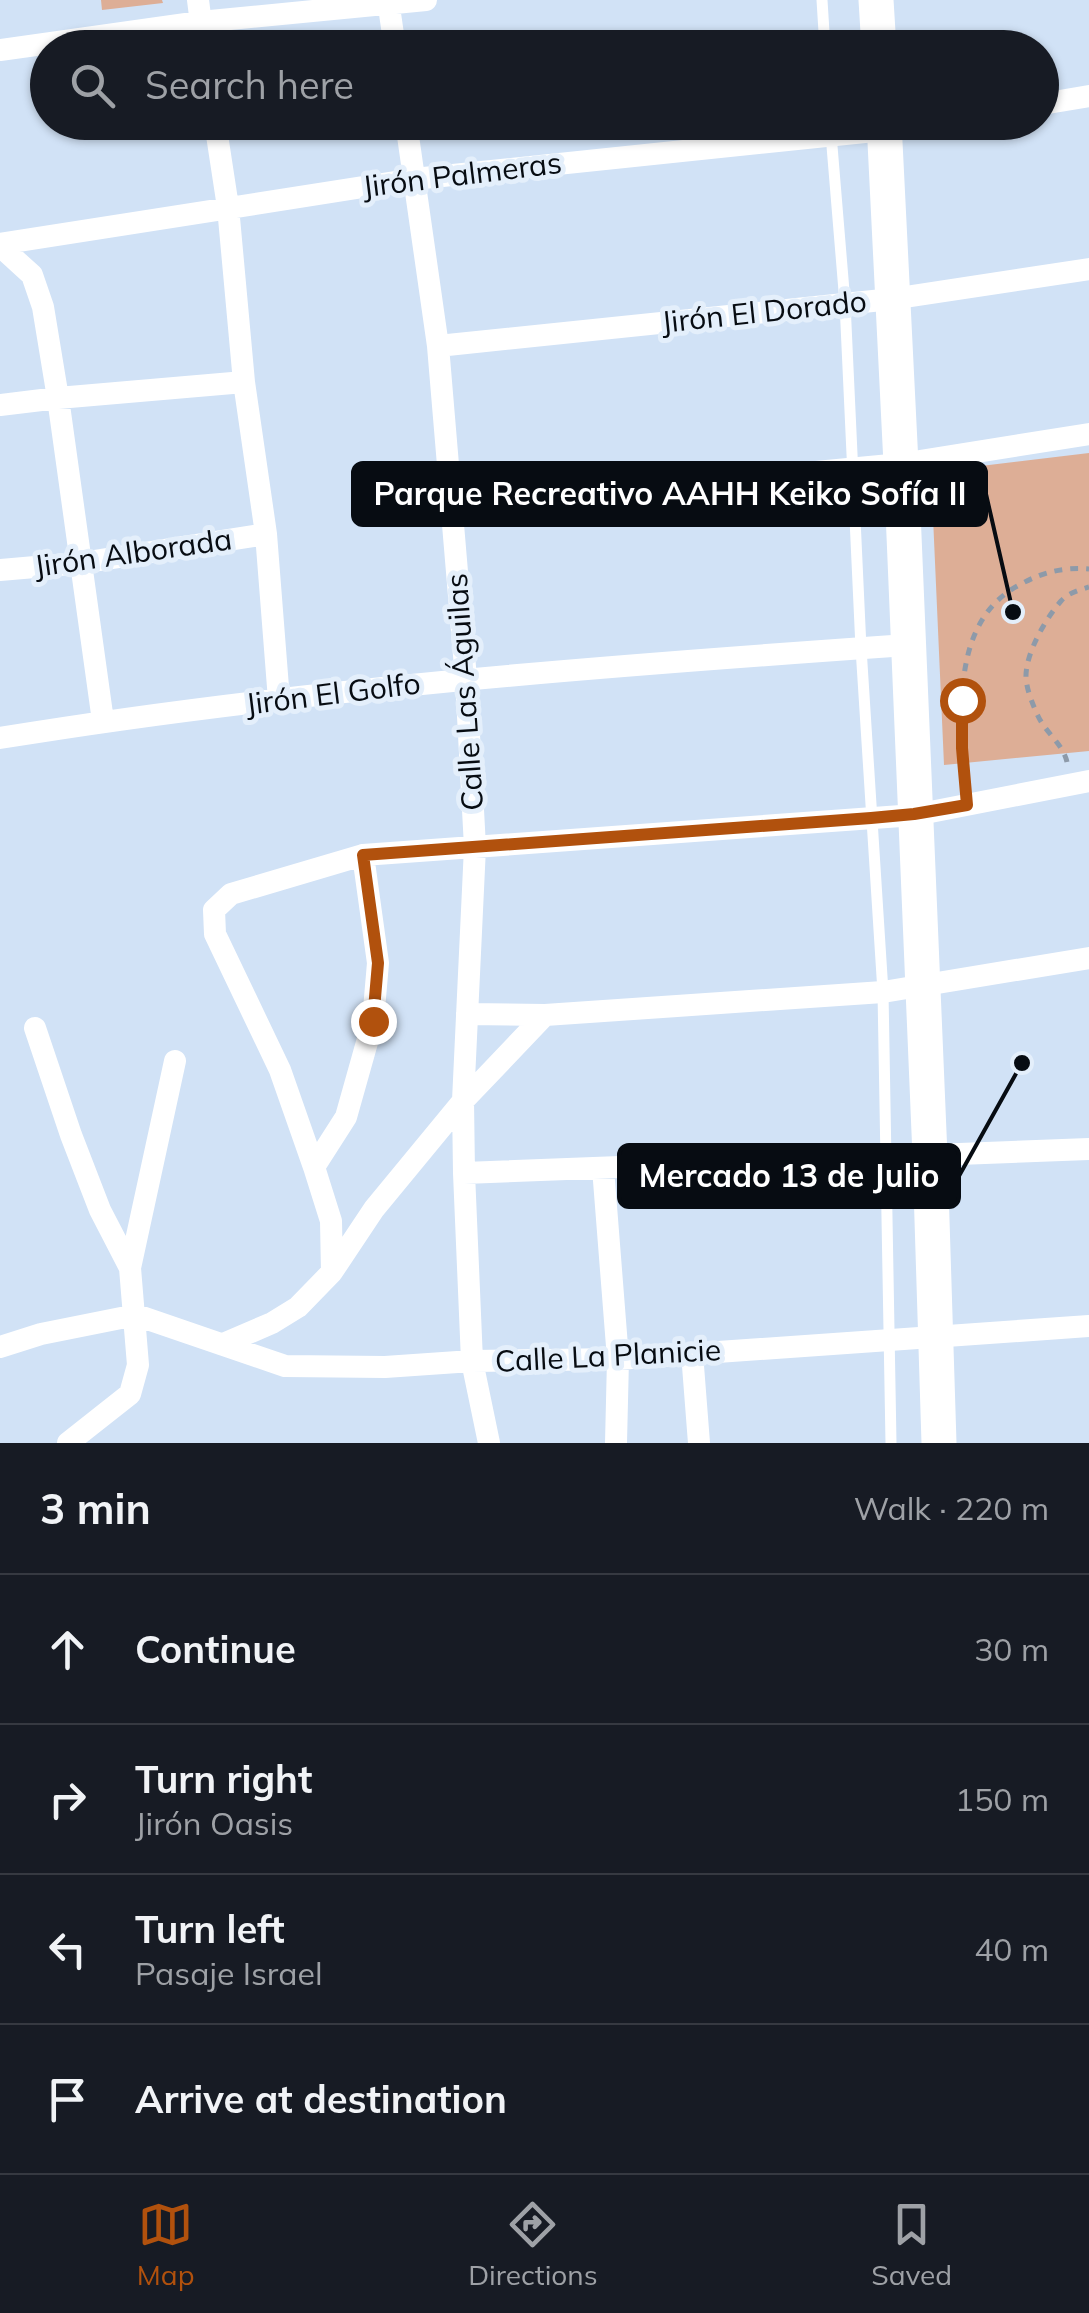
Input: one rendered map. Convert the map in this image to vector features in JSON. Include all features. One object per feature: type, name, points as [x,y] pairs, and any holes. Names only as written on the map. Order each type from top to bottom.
[{"type":"main road","points":[[876,0],[878,30]]},
{"type":"main road","points":[[885,140],[939,1443]]},
{"type":"street","points":[[102,30],[199,11],[426,0]]},
{"type":"street","points":[[389,2],[393,30]]},
{"type":"street","points":[[0,50],[30,44]]},
{"type":"street","points":[[1059,101],[1089,96]]},
{"type":"street","points":[[218,140],[244,382],[266,534],[278,700]]},
{"type":"street","name":"Calle Las Águilas","points":[[409,140],[438,346],[466,679],[475,847],[463,1101],[464,1173],[472,1362],[489,1443]]},
{"type":"street","name":"Jirón Palmeras","points":[[0,245],[414,179],[732,140]]},
{"type":"street","points":[[0,245],[32,275],[43,307],[103,721]]},
{"type":"street","name":"Jirón El Dorado","points":[[438,346],[892,299],[1089,270]]},
{"type":"street","points":[[0,405],[244,382]]},
{"type":"street","points":[[452,506],[901,464],[1089,434]]},
{"type":"street","name":"Jirón Alborada","points":[[0,570],[81,563],[266,534]]},
{"type":"street","name":"Jirón El Golfo","points":[[0,738],[103,721],[466,679],[907,644]]},
{"type":"street","points":[[332,1272],[331,1221],[314,1166],[280,1070],[215,934],[214,910],[230,894],[363,855],[914,814],[1080,783]]},
{"type":"street","points":[[314,1166],[346,1117],[373,1021],[378,963],[363,855]]},
{"type":"street","points":[[467,1014],[545,1015],[882,992],[1089,958]]},
{"type":"street","points":[[223,1344],[298,1307],[332,1272],[374,1209],[463,1101],[545,1015]]},
{"type":"street","points":[[35,1028],[100,1210],[130,1268]]},
{"type":"street","points":[[68,1443],[130,1394],[138,1365],[130,1268],[174,1061]]},
{"type":"street","points":[[464,1173],[1089,1148]]},
{"type":"street","points":[[603,1168],[618,1359],[616,1443]]},
{"type":"street","points":[[0,1348],[41,1334],[136,1315]]},
{"type":"street","name":"Calle La Planicie","points":[[136,1315],[285,1366],[385,1367],[618,1359],[1089,1326]]},
{"type":"street","points":[[692,1353],[699,1443]]},
{"type":"lane","points":[[822,0],[824,30]]},
{"type":"lane","points":[[831,140],[846,303],[861,648],[882,992],[891,1443]]},
{"type":"path","points":[[967,805],[962,700],[964,671],[974,632],[1008,591],[1056,570],[1089,569]]},
{"type":"path","points":[[1080,783],[1065,753],[1040,720],[1026,678],[1046,620],[1063,599],[1089,587]]},
{"type":"shaded area","points":[[101,0],[162,0],[163,3],[102,10]]},
{"type":"shaded area","points":[[1089,453],[1089,751],[944,765],[931,472]]},
{"type":"place","name":"Parque Recreativo AAHH Keiko Sofía II","points":[[1013,612]]},
{"type":"place","name":"Mercado 13 de Julio","points":[[1022,1063]]},
{"type":"route","points":[[373,1021],[378,963],[363,855],[871,818],[967,805],[962,700]]}]
